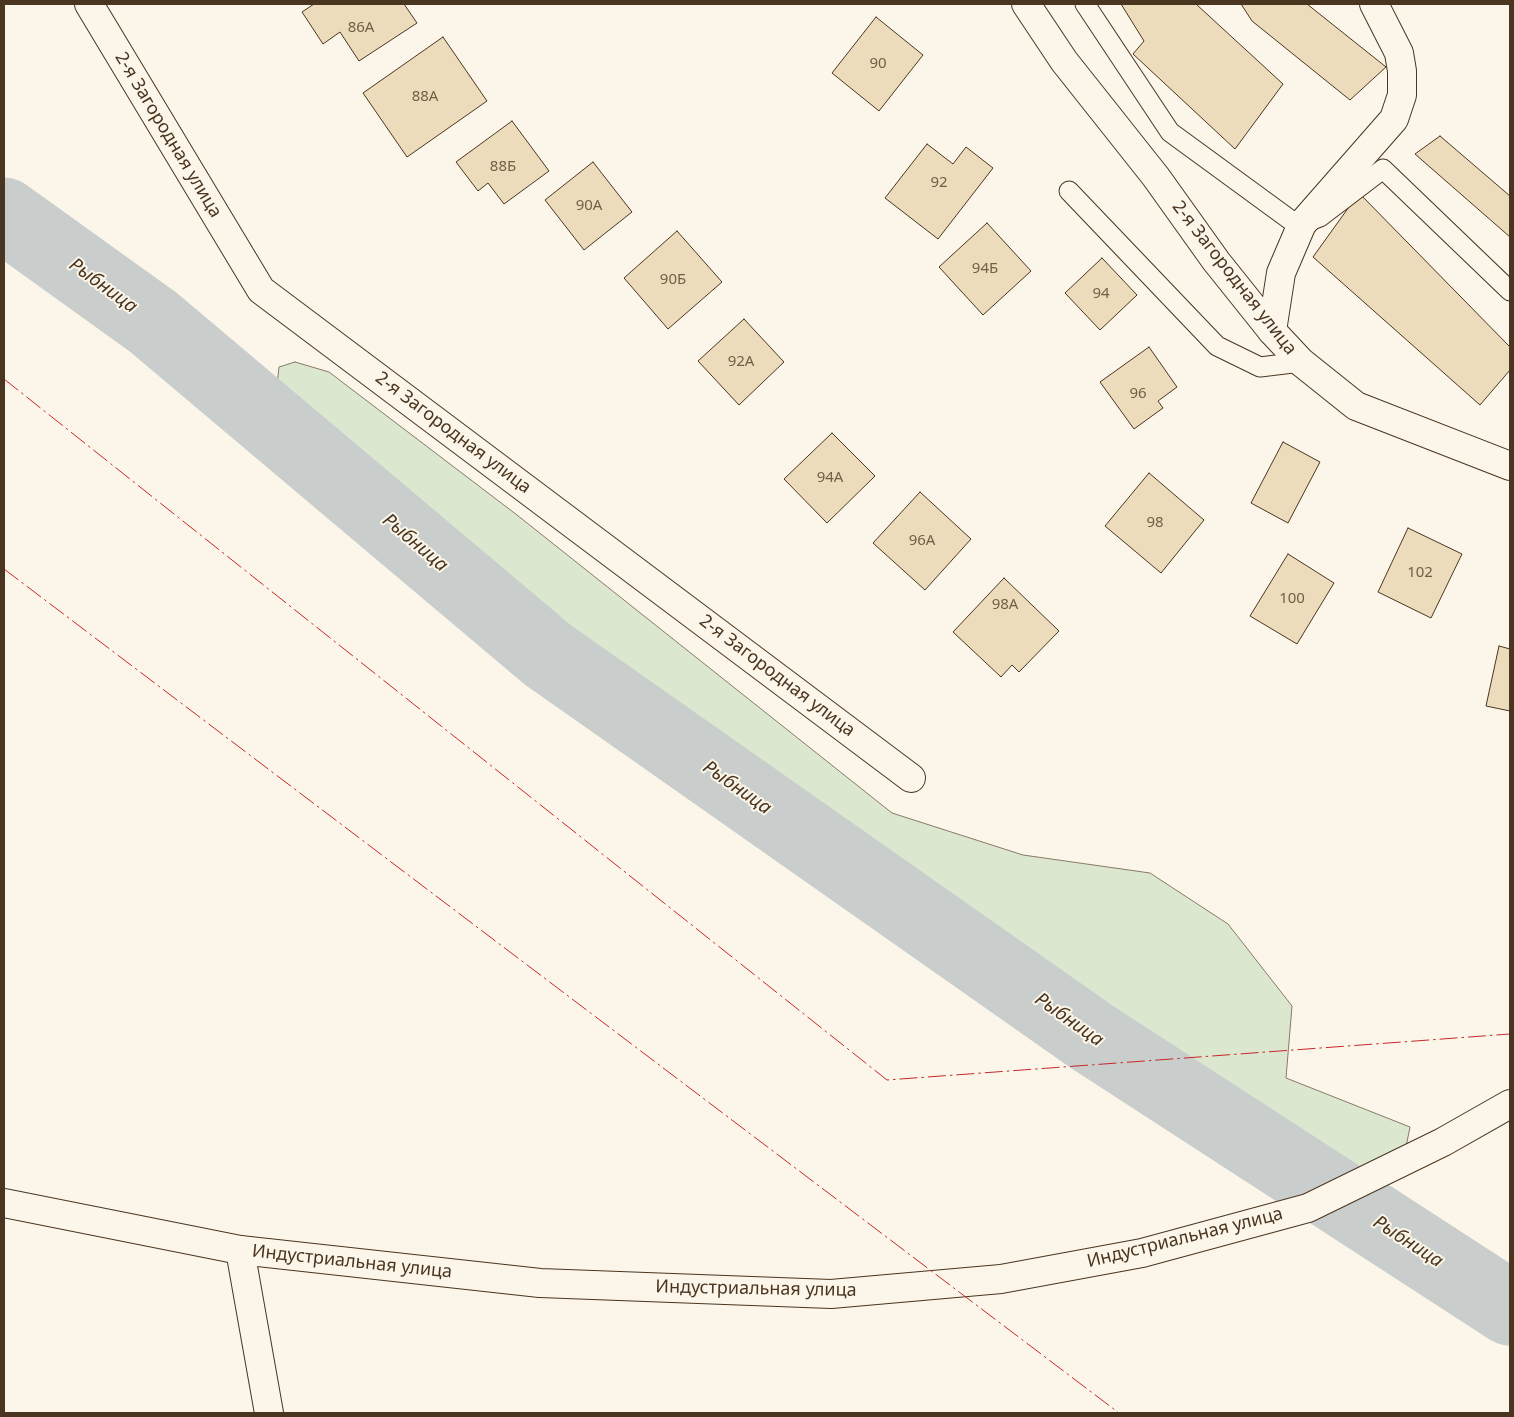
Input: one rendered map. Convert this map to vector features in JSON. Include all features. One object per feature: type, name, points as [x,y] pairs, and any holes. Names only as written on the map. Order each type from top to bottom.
[{"type":"street","name":"2-я Загородная улица","points":[[89,4],[261,290],[911,778]]},
{"type":"street","name":"2-я Загородная улица","points":[[1026,4],[1064,61],[1156,177],[1216,261],[1272,331],[1301,362],[1356,406],[1510,466]]},
{"type":"street","points":[[1272,331],[1281,273],[1302,224],[1394,119],[1402,95],[1402,71],[1399,53],[1374,4]]},
{"type":"street","name":"Индустриальная улица","points":[[4,1203],[240,1250],[540,1283],[831,1294],[1011,1277],[1142,1253],[1308,1208],[1442,1142],[1510,1104]]},
{"type":"street","points":[[240,1250],[269,1413]]},
{"type":"lane","points":[[1086,4],[1170,132],[1289,219],[1302,224],[1320,217],[1384,169],[1510,291]]},
{"type":"lane","points":[[1069,191],[1217,346],[1260,368],[1301,362]]},
{"type":"green space","points":[[295,362],[329,372],[517,515],[892,813],[1023,855],[1150,873],[1228,924],[1292,1006],[1286,1078],[1410,1127],[1406,1147],[1367,1175],[1319,1163],[1285,1147],[1206,1097],[909,890],[537,624],[277,385],[279,367]]},
{"type":"building","points":[[314,4],[404,4],[417,23],[359,61],[340,32],[323,44],[302,12]]},
{"type":"building","points":[[1121,4],[1196,4],[1283,84],[1235,149],[1133,54],[1144,41]]},
{"type":"building","points":[[1241,4],[1307,4],[1386,67],[1350,100],[1252,21]]},
{"type":"building","points":[[876,17],[923,55],[879,111],[832,73]]},
{"type":"building","points":[[443,37],[487,101],[407,157],[363,93]]},
{"type":"building","points":[[512,121],[549,171],[504,204],[488,183],[478,191],[456,162]]},
{"type":"building","points":[[1440,136],[1510,196],[1510,237],[1415,154]]},
{"type":"building","points":[[927,144],[953,164],[966,147],[993,168],[938,239],[885,198]]},
{"type":"building","points":[[593,162],[632,212],[584,250],[545,200]]},
{"type":"building","points":[[1359,193],[1510,347],[1510,370],[1480,405],[1313,257]]},
{"type":"building","points":[[987,223],[1031,271],[983,315],[939,267]]},
{"type":"building","points":[[677,231],[722,282],[668,329],[624,278]]},
{"type":"building","points":[[1102,258],[1137,295],[1100,330],[1065,293]]},
{"type":"building","points":[[744,319],[784,362],[739,405],[698,361]]},
{"type":"building","points":[[1149,347],[1177,387],[1158,401],[1163,408],[1134,429],[1100,382]]},
{"type":"building","points":[[832,433],[875,476],[827,523],[784,479]]},
{"type":"building","points":[[1283,442],[1320,462],[1288,523],[1251,503]]},
{"type":"building","points":[[1149,473],[1204,520],[1161,573],[1105,526]]},
{"type":"building","points":[[920,492],[971,539],[925,590],[873,543]]},
{"type":"building","points":[[1408,528],[1462,554],[1431,618],[1378,592]]},
{"type":"building","points":[[1288,554],[1334,583],[1297,644],[1250,616]]},
{"type":"building","points":[[1004,578],[1059,631],[1019,672],[1012,665],[1001,677],[953,632]]},
{"type":"building","points":[[1499,646],[1510,649],[1510,711],[1486,706]]},
{"type":"waterway","name":"Рыбница","points":[[4,215],[153,322],[548,655],[1092,1037],[1510,1308]]},
{"type":"power","points":[[4,379],[887,1080],[1510,1034]]},
{"type":"power","points":[[4,569],[1119,1413]]}]
